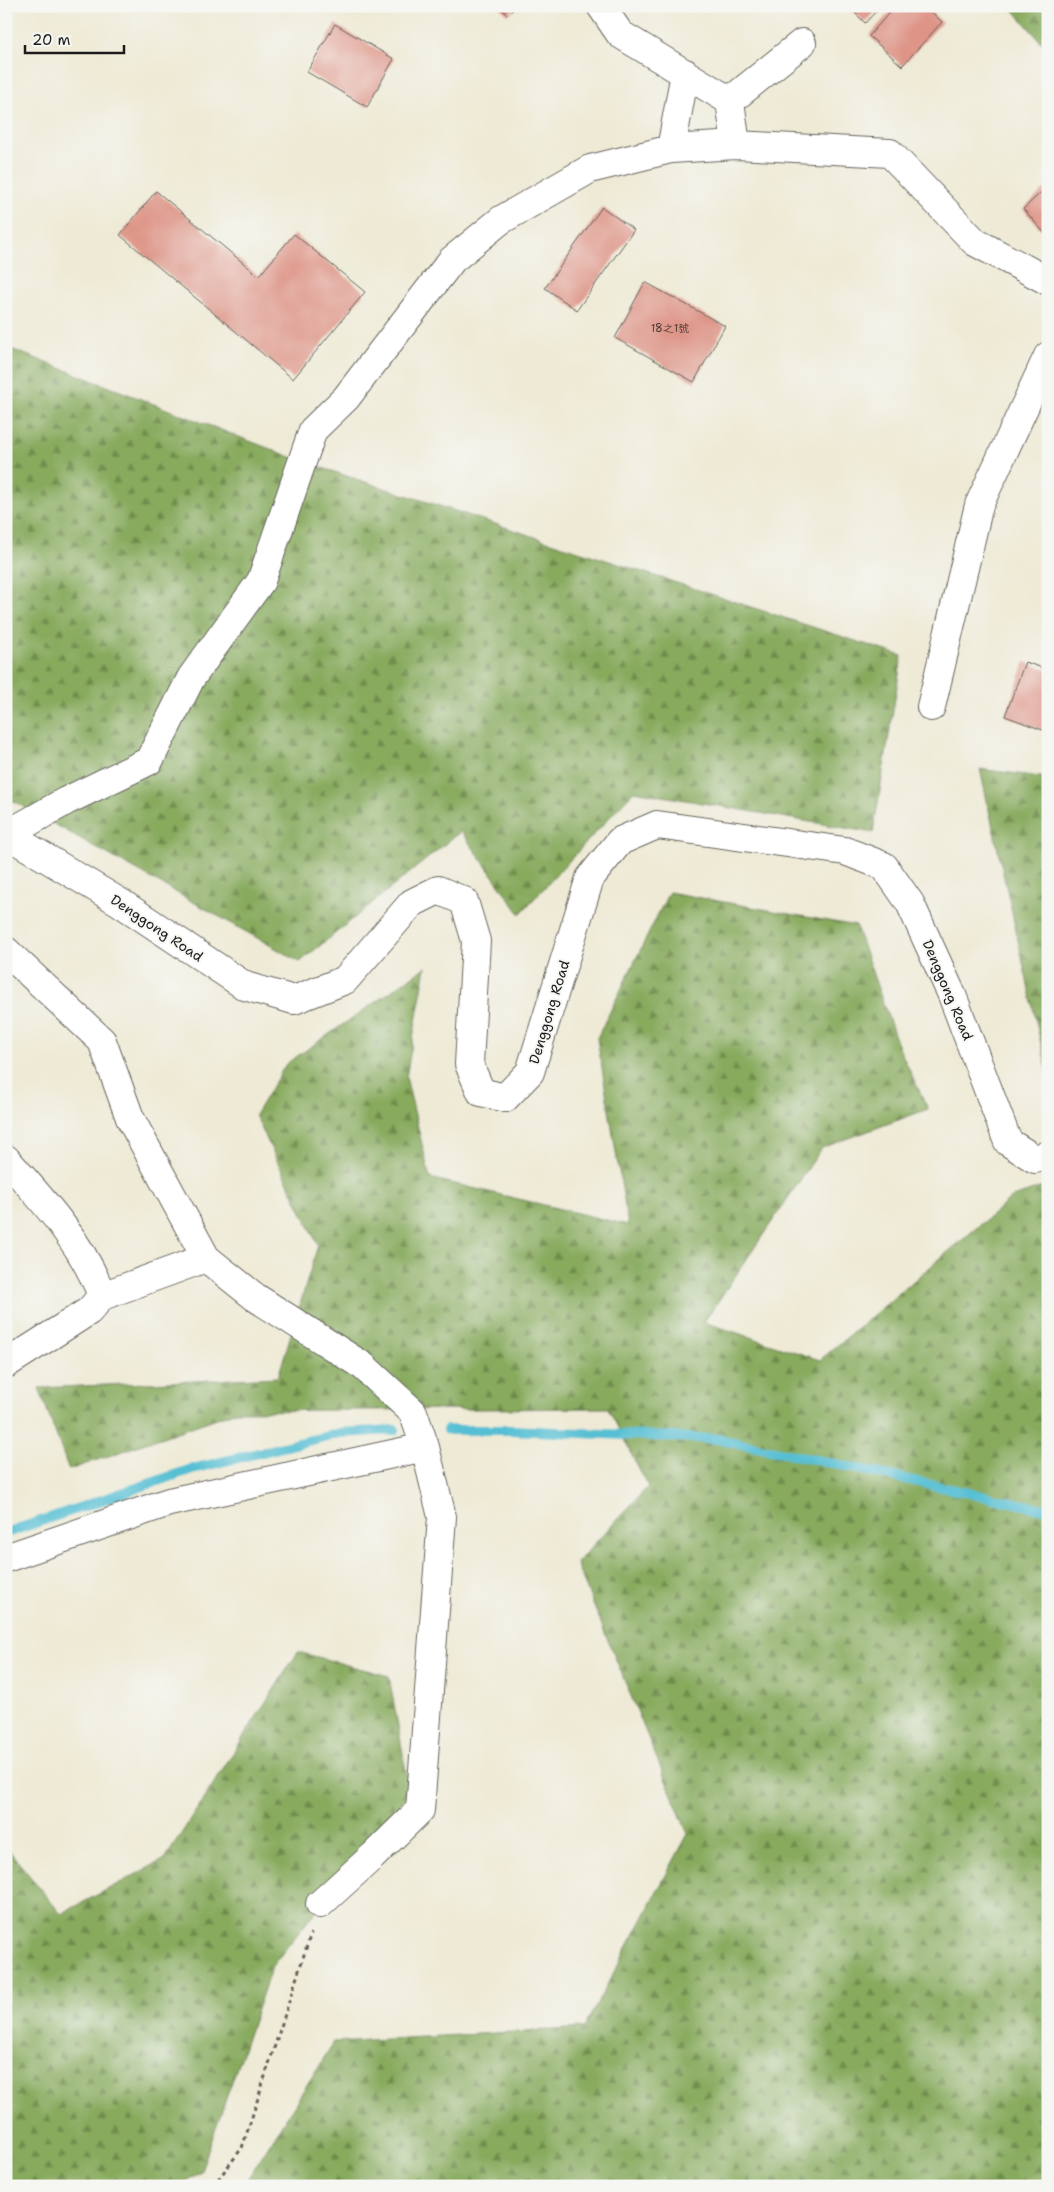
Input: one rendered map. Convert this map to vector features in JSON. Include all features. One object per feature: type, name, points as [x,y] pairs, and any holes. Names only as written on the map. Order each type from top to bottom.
[{"type":"street","points":[[601,6],[620,34],[730,101]]},
{"type":"street","points":[[730,101],[802,43]]},
{"type":"street","points":[[671,149],[685,73]]},
{"type":"street","points":[[730,101],[736,145]]},
{"type":"street","points":[[6,834],[66,801],[149,761],[191,678],[261,581],[314,430],[346,398],[452,260],[501,220],[590,169],[671,149],[736,145],[890,153],[975,242],[1048,281]]},
{"type":"street","points":[[931,707],[979,505],[1048,356]]},
{"type":"street","name":"Denggong Road","points":[[6,834],[121,903],[245,986],[294,1000],[345,980],[412,903],[438,890],[464,901],[476,941],[469,1064],[481,1092],[505,1098],[530,1072],[590,878],[620,841],[657,825],[845,851],[884,866],[910,903],[952,995],[1008,1142],[1035,1159],[1048,1155]]},
{"type":"street","points":[[6,951],[102,1041],[130,1118],[206,1258],[255,1297],[363,1366],[414,1412],[425,1447],[442,1517],[420,1810],[320,1904]]},
{"type":"street","points":[[6,1159],[53,1212],[96,1278],[102,1296]]},
{"type":"street","points":[[6,1364],[89,1311],[102,1296],[206,1258]]},
{"type":"street","points":[[6,1558],[168,1502],[425,1447]]},
{"type":"path","points":[[213,2186],[242,2148],[320,1904]]},
{"type":"green space","points":[[1010,6],[1048,6],[1048,50]]},
{"type":"green space","points":[[6,347],[304,462],[902,656],[873,833],[634,791],[520,914],[461,831],[300,962],[6,797]]},
{"type":"green space","points":[[980,769],[1048,778],[1048,1075]]},
{"type":"green space","points":[[669,892],[856,926],[899,1048],[928,1109],[822,1148],[704,1322],[820,1360],[1013,1197],[1048,1185],[1048,2186],[243,2186],[334,2042],[584,2028],[688,1834],[576,1563],[648,1487],[608,1408],[237,1411],[69,1470],[39,1388],[278,1377],[318,1245],[255,1115],[286,1064],[426,967],[406,1077],[430,1178],[628,1225],[597,1038]]},
{"type":"green space","points":[[298,1652],[389,1676],[410,1793],[272,1966],[201,2171],[180,2186],[6,2186],[6,1847],[61,1914],[165,1859]]},
{"type":"building","points":[[498,6],[516,6],[508,15]]},
{"type":"building","points":[[848,6],[881,6],[865,23]]},
{"type":"building","points":[[895,6],[925,6],[942,22],[902,66],[869,36]]},
{"type":"building","points":[[335,24],[394,59],[367,107],[307,72]]},
{"type":"building","points":[[1048,186],[1048,237],[1023,209]]},
{"type":"building","points":[[156,191],[259,276],[294,234],[365,292],[293,379],[120,235]]},
{"type":"building","points":[[602,207],[634,230],[577,310],[545,288]]},
{"type":"building","points":[[645,282],[725,326],[694,382],[615,338]]},
{"type":"building","points":[[1025,662],[1048,670],[1048,732],[1005,716]]},
{"type":"waterway","points":[[6,1533],[192,1469],[340,1433],[395,1430]]},
{"type":"waterway","points":[[447,1430],[511,1430],[719,1439],[1048,1510]]}]
